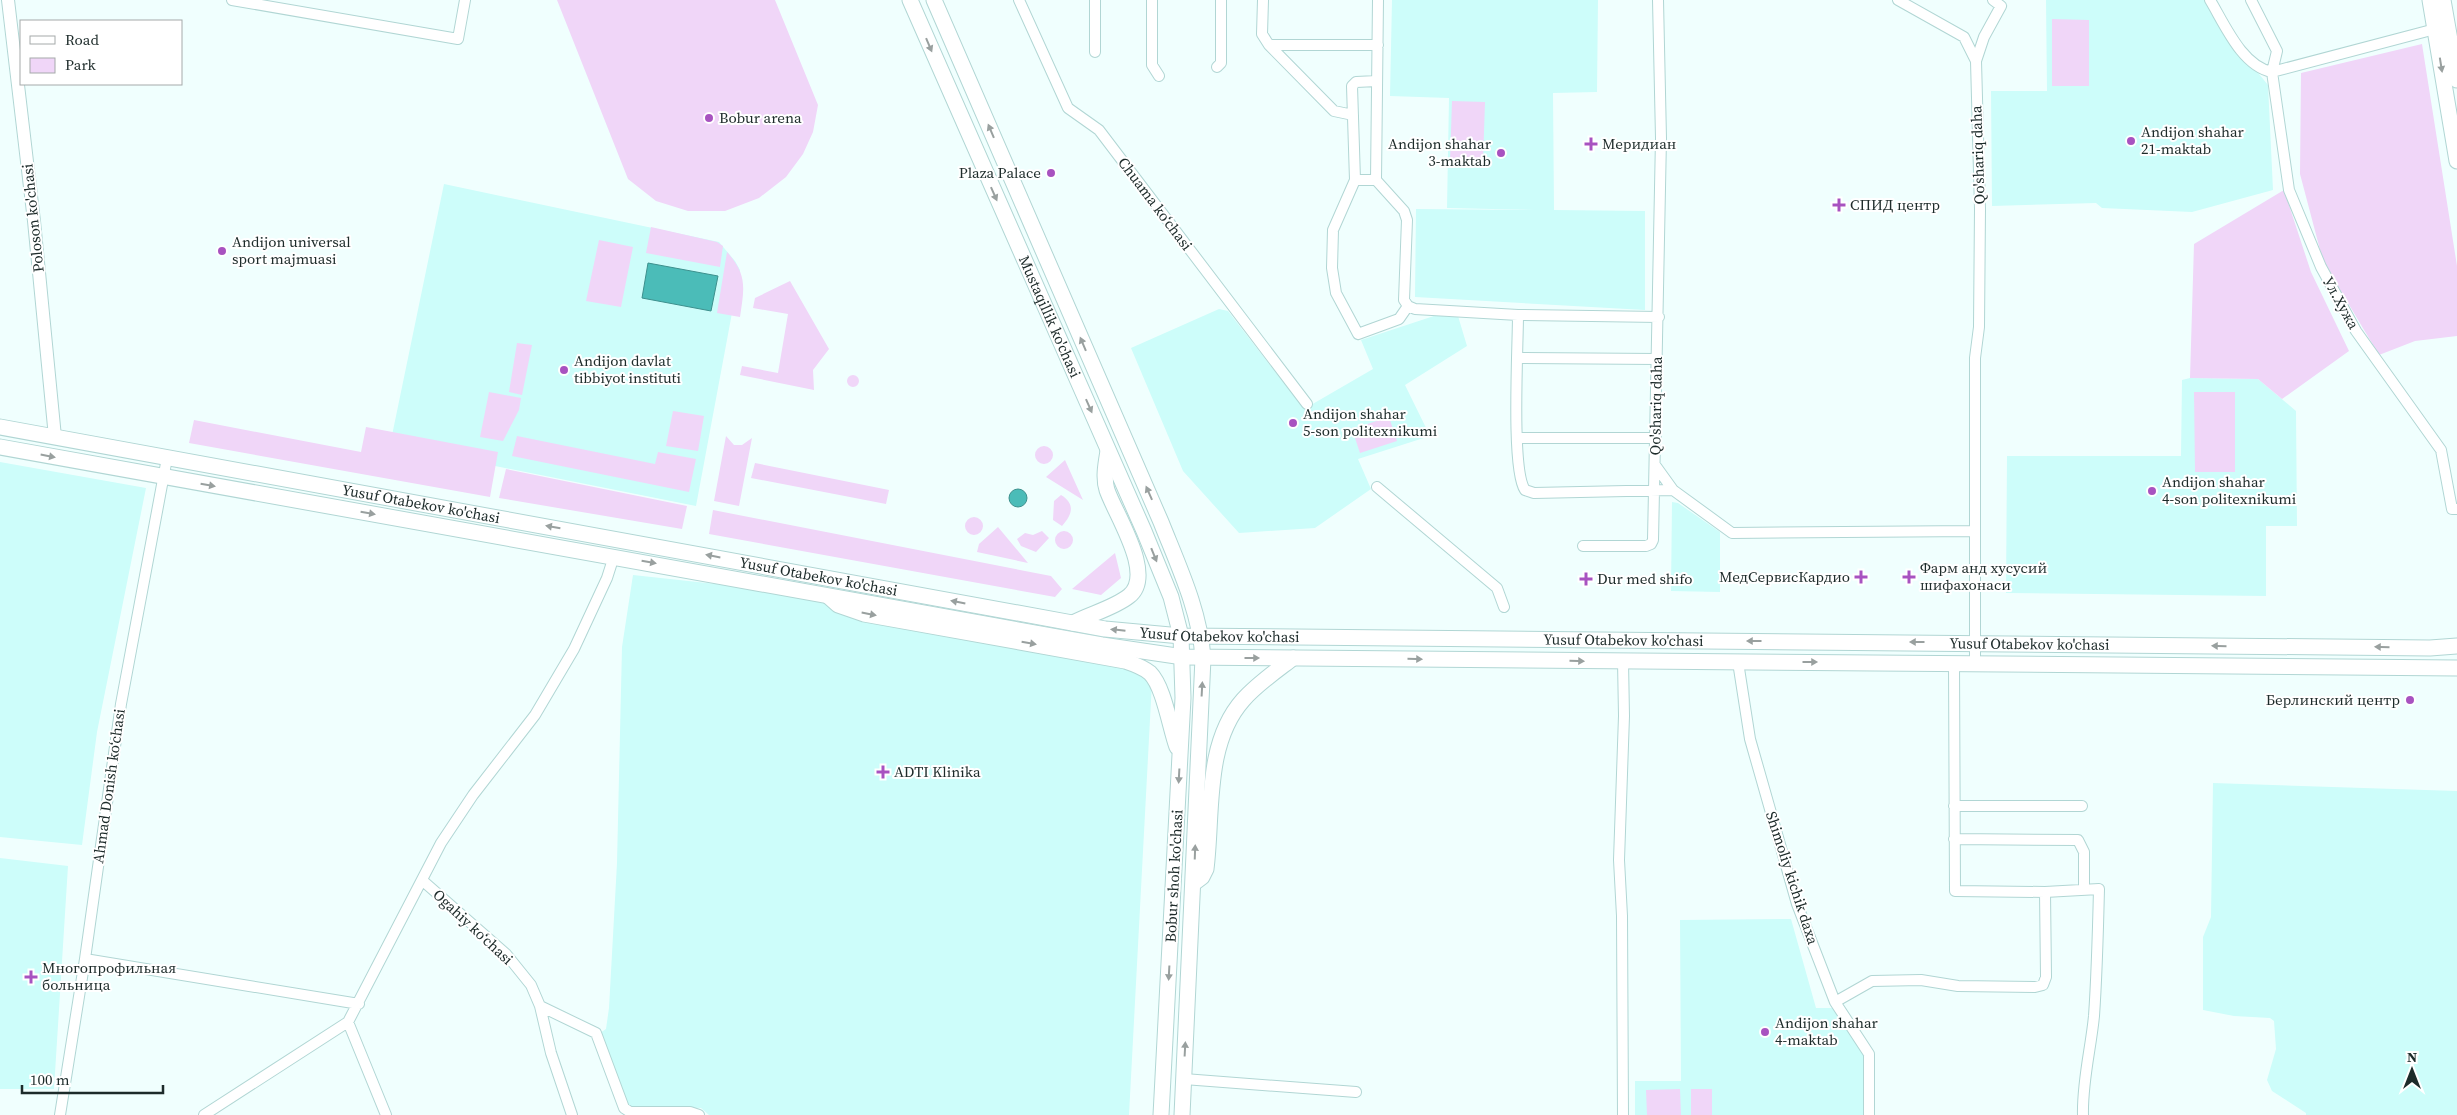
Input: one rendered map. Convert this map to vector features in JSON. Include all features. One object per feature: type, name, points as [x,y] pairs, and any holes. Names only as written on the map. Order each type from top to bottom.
[{"type":"main road","name":"Mustaqillik ko'chasi","points":[[910,0],[1171,597],[1181,636]]},
{"type":"main road","name":"Mustaqillik ko'chasi","points":[[934,0],[1161,522],[1184,580],[1202,637]]},
{"type":"main road","points":[[2430,0],[2441,27],[2457,80]]},
{"type":"main road","points":[[2443,0],[2441,27],[2457,161]]},
{"type":"main road","name":"Yusuf Otabekov ko'chasi","points":[[0,427],[695,552],[1105,629],[1181,636],[2430,648],[2457,646]]},
{"type":"main road","name":"Yusuf Otabekov ko'chasi","points":[[0,447],[163,478],[614,556],[1102,645],[1184,657],[2457,668]]},
{"type":"main road","points":[[1073,623],[1128,597],[1138,584],[1139,571],[1135,556],[1106,488],[1108,451]]},
{"type":"main road","points":[[826,594],[838,606],[864,614],[1125,661],[1138,665],[1150,673],[1156,683],[1180,755]]},
{"type":"main road","name":"Bobur shoh ko'chasi","points":[[1161,1115],[1180,755],[1184,657],[1181,636]]},
{"type":"main road","name":"Bobur shoh ko'chasi","points":[[1182,1115],[1204,658],[1202,637]]},
{"type":"main road","points":[[1194,883],[1202,877],[1206,869],[1217,746],[1228,722],[1243,699],[1293,658]]},
{"type":"street","name":"Poloson ko'chasi","points":[[8,0],[34,221],[55,437]]},
{"type":"street","points":[[232,0],[458,39],[465,0]]},
{"type":"street","name":"Chuama koʻchasi","points":[[1019,0],[1068,108],[1078,117],[1089,122],[1099,130],[1306,404]]},
{"type":"street","points":[[1095,0],[1095,52]]},
{"type":"street","points":[[1152,0],[1152,65],[1159,76]]},
{"type":"street","points":[[1217,67],[1221,63],[1221,0]]},
{"type":"street","points":[[1263,0],[1262,34],[1269,45],[1334,111],[1353,115]]},
{"type":"street","points":[[1378,0],[1376,180],[1404,211],[1407,220],[1404,300],[1408,306],[1415,309],[1518,315],[1658,317]]},
{"type":"street","name":"Qo'shariq daha","points":[[1658,0],[1661,138],[1655,465],[1674,490],[1732,533],[1975,530]]},
{"type":"street","name":"Qo'shariq daha","points":[[1898,0],[1964,37],[1976,60],[1980,219],[1979,327],[1975,358],[1975,664]]},
{"type":"street","points":[[1976,60],[1984,37],[2001,6],[1993,0]]},
{"type":"street","points":[[2210,0],[2234,41],[2259,70],[2272,72],[2441,27]]},
{"type":"street","points":[[2251,0],[2277,51],[2272,72]]},
{"type":"street","points":[[1269,45],[1378,45]]},
{"type":"street","name":"Ул.Хужа","points":[[2272,72],[2289,190],[2321,267],[2356,331],[2441,450],[2452,509],[2457,509]]},
{"type":"street","points":[[1377,81],[1356,82],[1352,86],[1355,180],[1333,230],[1332,268],[1336,292],[1358,334],[1399,319],[1408,306]]},
{"type":"street","points":[[1355,180],[1376,180]]},
{"type":"street","points":[[1518,315],[1517,438],[1519,476],[1525,490],[1534,493],[1653,492],[1674,490]]},
{"type":"street","points":[[1518,358],[1657,359]]},
{"type":"street","points":[[1517,438],[1656,438]]},
{"type":"street","name":"Ahmad Donish koʻchasi","points":[[60,1115],[85,959],[119,712],[167,458]]},
{"type":"street","points":[[1583,546],[1651,544],[1655,465]]},
{"type":"street","points":[[1377,487],[1497,588],[1504,607]]},
{"type":"street","points":[[204,1115],[348,1022],[423,881],[441,843],[474,795],[535,715],[570,657],[596,604],[614,556]]},
{"type":"street","points":[[1623,661],[1624,716],[1619,860],[1622,916],[1623,1115]]},
{"type":"street","name":"Shimoliy kichik daxa","points":[[1738,662],[1750,739],[1792,887],[1835,1002],[1869,1054],[1869,1115]]},
{"type":"street","points":[[1954,663],[1955,890],[2045,892],[2098,889],[2094,1016],[2083,1100],[2084,1115]]},
{"type":"street","points":[[1954,806],[2082,806]]},
{"type":"street","points":[[1954,839],[2078,840],[2084,852],[2084,889]]},
{"type":"street","name":"Ogahiy koʻchasi","points":[[423,881],[506,954],[531,984],[540,1006],[551,1053],[572,1115]]},
{"type":"street","points":[[1835,1002],[1872,981],[1921,980],[1958,986],[2035,987],[2043,985],[2046,977],[2045,892]]},
{"type":"street","points":[[85,959],[358,1004]]},
{"type":"street","points":[[540,1006],[596,1034],[624,1108],[630,1112],[690,1112],[699,1115]]},
{"type":"street","points":[[348,1022],[386,1115]]},
{"type":"street","points":[[1184,1079],[1356,1092]]},
{"type":"shaded area","points":[[1392,0],[1598,0],[1597,92],[1553,93],[1554,210],[1645,211],[1645,310],[1415,297],[1416,209],[1534,210],[1447,208],[1449,98],[1390,96]]},
{"type":"shaded area","name":"Andijon shahar 21-maktab","points":[[2046,0],[2210,0],[2227,35],[2268,85],[2273,190],[2192,212],[2102,208],[2096,203],[1992,206],[1991,91],[2047,91]]},
{"type":"shaded area","name":"Andijon davlat tibbiyot instituti","points":[[444,184],[719,242],[735,261],[740,270],[696,506],[390,445]]},
{"type":"shaded area","name":"Andijon shahar 5-son politexnikumi","points":[[1219,309],[1228,311],[1304,409],[1373,369],[1361,340],[1443,313],[1458,316],[1467,346],[1405,385],[1430,436],[1358,459],[1371,489],[1315,528],[1239,533],[1183,471],[1131,348]]},
{"type":"shaded area","name":"Andijon shahar 4-son politexnikumi","points":[[2190,378],[2258,379],[2296,411],[2297,526],[2266,526],[2266,596],[2006,593],[2007,456],[2181,456],[2182,380]]},
{"type":"shaded area","points":[[0,462],[146,488],[97,732],[82,845],[0,837]]},
{"type":"shaded area","points":[[1672,502],[1678,503],[1720,532],[1720,592],[1671,591]]},
{"type":"shaded area","name":"ADTI Klinika","points":[[633,575],[762,589],[1128,664],[1152,682],[1129,1115],[709,1115],[701,1108],[625,1106],[600,1033],[606,1029],[609,1008],[617,863],[622,647]]},
{"type":"shaded area","points":[[2213,783],[2457,791],[2457,1115],[2306,1115],[2306,1113],[2272,1091],[2267,1080],[2276,1049],[2274,1021],[2270,1018],[2234,1016],[2203,1010],[2203,937],[2211,917]]},
{"type":"shaded area","name":"Многопрофильная больница","points":[[0,858],[68,866],[54,1089],[0,1089]]},
{"type":"shaded area","name":"Andijon shahar 4-maktab","points":[[1791,919],[1816,1008],[1835,1008],[1864,1056],[1864,1115],[1635,1115],[1635,1081],[1681,1081],[1680,920]]},
{"type":"green space","name":"Bobur arena","points":[[557,0],[775,0],[818,105],[813,132],[803,154],[786,177],[759,198],[725,211],[688,211],[656,201],[628,179]]},
{"type":"green space","points":[[2052,19],[2089,20],[2089,86],[2052,86]]},
{"type":"green space","points":[[2422,44],[2457,266],[2457,336],[2415,341],[2379,355],[2323,261],[2300,174],[2301,73]]},
{"type":"green space","points":[[1452,101],[1485,102],[1483,162],[1450,161]]},
{"type":"green space","points":[[2284,190],[2311,272],[2349,351],[2282,399],[2258,379],[2190,378],[2194,244]]},
{"type":"green space","points":[[651,227],[717,242],[723,246],[720,267],[646,253]]},
{"type":"green space","points":[[599,240],[633,247],[621,307],[586,301]]},
{"type":"green space","points":[[727,252],[734,260],[743,283],[740,317],[717,313]]},
{"type":"green space","points":[[790,281],[829,349],[813,370],[814,390],[740,375],[742,366],[778,373],[788,314],[753,308],[755,298]]},
{"type":"green space","points":[[517,343],[532,345],[522,395],[509,392]]},
{"type":"green space","points":[[851,375],[855,375],[859,381],[855,387],[851,387],[847,383],[847,379]]},
{"type":"green space","points":[[489,392],[521,398],[519,410],[503,441],[480,437]]},
{"type":"green space","points":[[2194,392],[2235,392],[2235,472],[2195,472]]},
{"type":"green space","points":[[673,411],[704,416],[698,451],[666,446]]},
{"type":"green space","points":[[1389,417],[1397,441],[1360,453],[1352,429]]},
{"type":"green space","points":[[194,420],[361,452],[366,427],[498,452],[490,497],[189,443]]},
{"type":"green space","points":[[517,436],[655,464],[658,452],[696,459],[689,492],[512,456]]},
{"type":"green space","points":[[726,436],[734,445],[742,445],[752,438],[739,506],[714,501]]},
{"type":"green space","points":[[1044,446],[1050,449],[1053,455],[1050,461],[1044,464],[1038,461],[1035,455],[1038,449]]},
{"type":"green space","points":[[1065,460],[1083,500],[1046,477]]},
{"type":"green space","points":[[755,463],[889,490],[886,504],[751,478]]},
{"type":"green space","points":[[506,469],[687,506],[682,529],[499,498]]},
{"type":"green space","points":[[1061,495],[1066,498],[1071,506],[1070,514],[1062,526],[1053,520],[1054,501]]},
{"type":"green space","points":[[713,510],[1051,576],[1062,589],[1055,597],[709,534]]},
{"type":"green space","points":[[974,517],[980,520],[983,526],[980,532],[974,535],[968,532],[965,526],[968,520]]},
{"type":"green space","points":[[998,527],[1028,563],[977,552],[979,544]]},
{"type":"green space","points":[[1042,531],[1049,538],[1036,552],[1021,546],[1017,539],[1025,533],[1033,535]]},
{"type":"green space","points":[[1064,531],[1070,534],[1073,540],[1070,546],[1064,549],[1058,546],[1055,540],[1058,534]]},
{"type":"green space","points":[[1115,553],[1121,578],[1101,595],[1072,589]]},
{"type":"green space","points":[[1680,1089],[1681,1115],[1647,1115],[1646,1090]]},
{"type":"green space","points":[[1691,1089],[1712,1089],[1712,1115],[1691,1115]]},
{"type":"water","points":[[648,263],[718,276],[711,311],[642,298]]},
{"type":"water","points":[[1018,489],[1024,492],[1027,498],[1024,504],[1018,507],[1012,504],[1009,498],[1012,492]]},
{"type":"place","name":"Bobur arena","points":[[709,118]]},
{"type":"place","name":"Andijon shahar 21-maktab","points":[[2131,141]]},
{"type":"place","name":"Меридиан","points":[[1591,144]]},
{"type":"place","name":"Andijon shahar 3-maktab","points":[[1501,153]]},
{"type":"place","name":"Plaza Palace","points":[[1051,173]]},
{"type":"place","name":"СПИД центр","points":[[1839,205]]},
{"type":"place","name":"Andijon universal sport majmuasi","points":[[222,251]]},
{"type":"place","name":"Andijon davlat tibbiyot instituti","points":[[564,370]]},
{"type":"place","name":"Andijon shahar 5-son politexnikumi","points":[[1293,423]]},
{"type":"place","name":"Andijon shahar 4-son politexnikumi","points":[[2152,491]]},
{"type":"place","name":"МедСервисКардио","points":[[1861,577]]},
{"type":"place","name":"Фарм анд хусусий шифахонаси","points":[[1909,577]]},
{"type":"place","name":"Dur med shifo","points":[[1586,579]]},
{"type":"place","name":"Берлинский центр","points":[[2410,700]]},
{"type":"place","name":"ADTI Klinika","points":[[883,772]]},
{"type":"place","name":"Многопрофильная больница","points":[[31,977]]},
{"type":"place","name":"Andijon shahar 4-maktab","points":[[1765,1032]]}]
